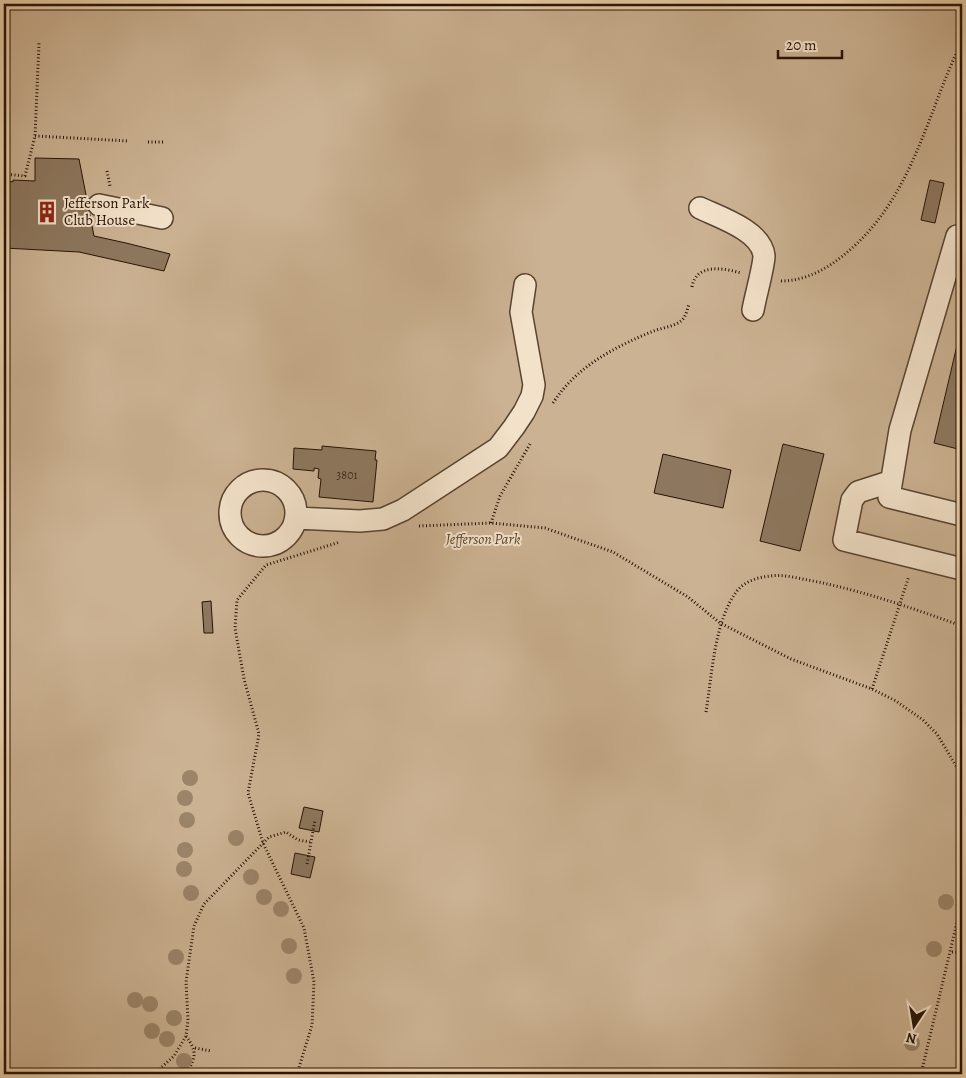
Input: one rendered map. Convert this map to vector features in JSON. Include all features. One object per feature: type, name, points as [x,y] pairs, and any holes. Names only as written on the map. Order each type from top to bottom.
[{"type":"street","points":[[105,198],[162,218]]},
{"type":"street","points":[[700,208],[747,231],[760,244],[764,256],[753,310]]},
{"type":"street","points":[[887,490],[900,430],[957,236]]},
{"type":"street","points":[[296,518],[360,521],[383,519],[403,510],[498,448],[524,412],[532,396],[534,385],[521,312],[525,285]]},
{"type":"street","points":[[962,515],[887,490],[858,492],[852,500],[844,540],[962,569]]},
{"type":"path","points":[[692,287],[698,275],[705,270],[724,269],[775,282],[788,281],[807,277],[841,257],[870,229],[897,193],[926,132],[952,61],[962,41]]},
{"type":"path","points":[[4,174],[25,176],[35,136],[39,43]]},
{"type":"path","points":[[35,136],[129,141]]},
{"type":"path","points":[[148,142],[163,142]]},
{"type":"path","points":[[105,198],[107,171]]},
{"type":"path","points":[[550,408],[571,380],[595,360],[655,330],[680,322],[686,316],[689,304]]},
{"type":"path","points":[[491,523],[500,496],[532,440]]},
{"type":"path","points":[[418,526],[491,523],[545,528],[613,552],[688,597],[720,623],[791,659],[872,689],[896,701],[923,720],[937,734],[962,776]]},
{"type":"path","points":[[297,1074],[312,1025],[314,982],[304,928],[263,844],[248,793],[259,734],[244,680],[235,628],[236,600],[266,565],[341,542]]},
{"type":"path","points":[[706,712],[720,623],[737,591],[756,578],[772,575],[825,583],[900,604],[962,626]]},
{"type":"path","points":[[872,689],[908,582]]},
{"type":"path","points":[[307,864],[315,820]]},
{"type":"path","points":[[154,1074],[174,1056],[186,1036],[188,1020],[186,982],[194,926],[204,904],[269,837],[286,832],[298,840],[310,842]]},
{"type":"path","points":[[922,1074],[952,952],[962,902]]},
{"type":"path","points":[[952,952],[962,952]]},
{"type":"path","points":[[186,1036],[195,1048],[195,1056],[187,1074]]},
{"type":"path","points":[[195,1048],[211,1051]]},
{"type":"green space","name":"Jefferson Park","points":[[4,4],[962,4],[962,1074],[4,1074]]},
{"type":"building","name":"Jefferson Park Club House","points":[[35,158],[79,159],[94,236],[170,254],[164,271],[79,252],[4,248],[4,180],[13,182],[13,180],[35,181]]},
{"type":"building","points":[[930,180],[944,183],[935,223],[921,220]]},
{"type":"building","points":[[962,324],[962,450],[934,443]]},
{"type":"building","points":[[783,444],[824,454],[800,551],[760,541]]},
{"type":"building","points":[[322,446],[376,451],[375,460],[377,460],[373,502],[319,497],[321,479],[318,478],[319,469],[314,468],[314,471],[293,469],[294,448],[322,450]]},
{"type":"building","points":[[663,454],[731,470],[723,508],[654,493]]},
{"type":"building","points":[[211,601],[213,633],[204,633],[202,602]]},
{"type":"building","points":[[304,807],[323,811],[319,832],[299,828]]},
{"type":"building","points":[[295,853],[315,857],[310,878],[291,874]]},
{"type":"place","name":"Jefferson Park Club House","points":[[47,212]]}]
